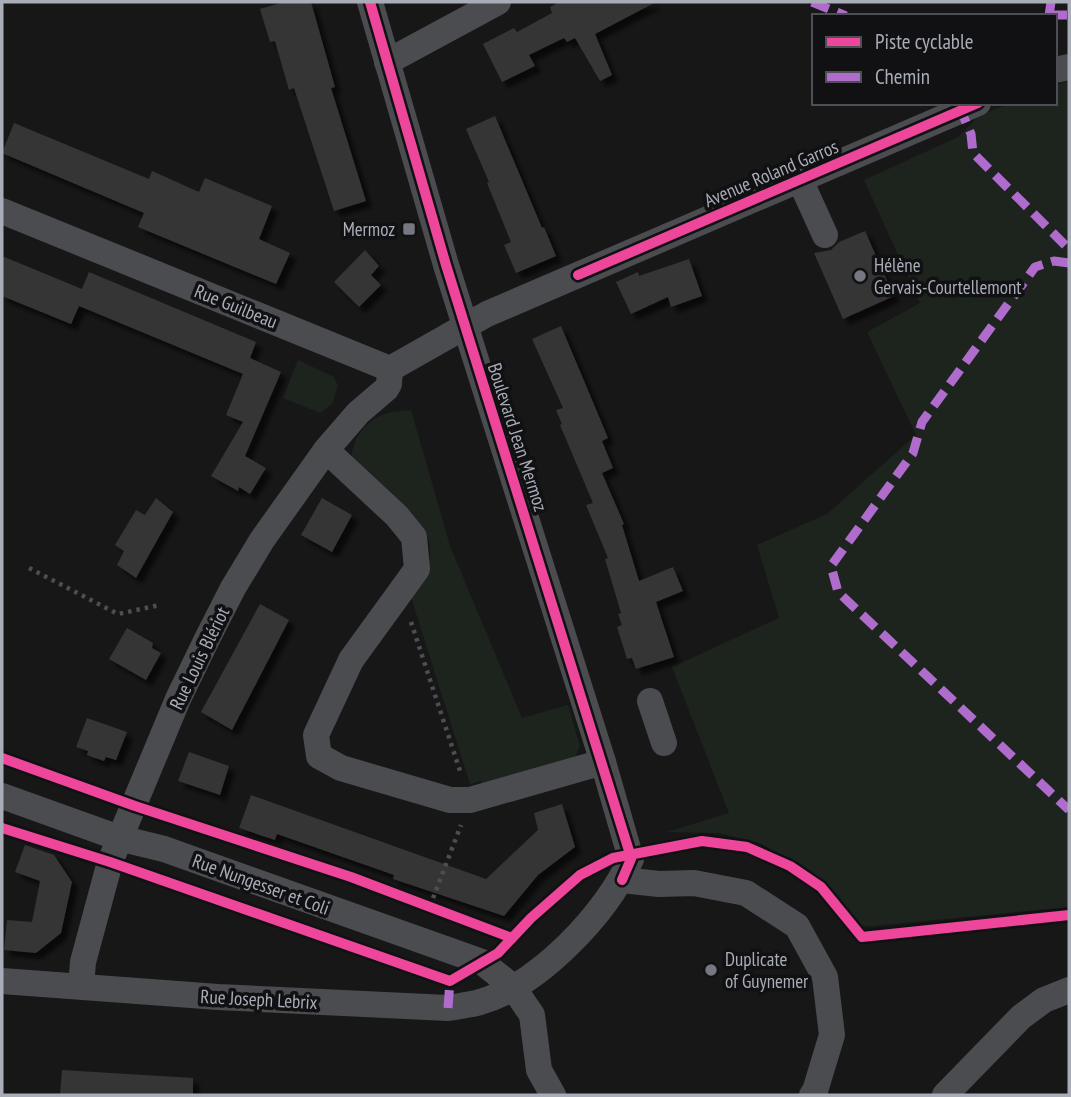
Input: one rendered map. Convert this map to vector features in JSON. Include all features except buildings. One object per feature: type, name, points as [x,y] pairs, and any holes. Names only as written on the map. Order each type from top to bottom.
[{"type":"street","name":"Boulevard Jean Mermoz","points":[[370,2],[465,327],[603,762],[631,859],[622,880]]},
{"type":"street","points":[[387,62],[498,2]]},
{"type":"street","name":"Avenue Roland Garros","points":[[465,327],[487,314],[973,105]]},
{"type":"street","points":[[800,180],[825,235]]},
{"type":"street","name":"Rue Guilbeau","points":[[2,211],[390,369]]},
{"type":"street","points":[[390,369],[465,327]]},
{"type":"street","name":"Rue Louis Blériot","points":[[82,986],[83,962],[119,838],[178,699],[228,598],[262,540],[326,450],[358,413],[386,389],[390,369]]},
{"type":"street","points":[[326,450],[397,516],[414,537],[416,569],[351,660],[316,735],[319,756],[341,768],[450,800],[470,800],[603,762]]},
{"type":"street","points":[[650,701],[664,743]]},
{"type":"street","name":"Rue Nungesser et Coli","points":[[2,796],[119,838],[164,849],[482,962],[513,987],[532,1015],[538,1070],[553,1095]]},
{"type":"street","points":[[622,880],[659,884],[694,883],[746,893],[797,926],[825,977],[832,1035],[812,1095]]},
{"type":"street","name":"Rue Joseph Lebrix","points":[[2,981],[218,997],[448,1008],[481,1002],[513,987],[546,963],[579,935],[622,880]]},
{"type":"street","points":[[945,1095],[1021,1017],[1044,1000],[1069,990]]},
{"type":"path","points":[[29,568],[118,614],[160,605]]},
{"type":"path","points":[[401,592],[470,800],[430,906]]},
{"type":"shaded area","points":[[1069,80],[1069,907],[861,927],[817,877],[760,843],[718,833],[667,832],[729,813],[672,667],[779,618],[757,545],[827,514],[916,435],[867,332],[920,303],[864,180],[958,137],[980,115],[1006,105],[1057,105],[1057,85]]},
{"type":"shaded area","points":[[298,360],[334,377],[338,386],[332,404],[320,413],[283,398]]},
{"type":"shaded area","points":[[411,410],[450,546],[522,718],[568,705],[580,746],[575,757],[484,787],[481,781],[470,784],[410,594],[422,579],[429,563],[430,546],[423,527],[352,459],[354,444],[362,430],[374,419],[388,413]]},
{"type":"marked path","points":[[812,2],[841,14]]},
{"type":"marked path","points":[[1049,14],[1051,2]]},
{"type":"marked path","points":[[1057,15],[1069,15]]},
{"type":"marked path","points":[[959,106],[971,134],[973,153],[1069,249]]},
{"type":"marked path","points":[[1069,263],[1054,261],[1035,267],[922,422],[913,453],[831,566],[838,592],[1069,810]]},
{"type":"marked path","points":[[448,1008],[450,981]]},
{"type":"cycle path","points":[[370,2],[446,265],[630,854],[631,859],[622,880]]},
{"type":"cycle path","points":[[578,275],[973,105]]},
{"type":"cycle path","points":[[2,758],[135,806],[351,877],[512,938]]},
{"type":"cycle path","points":[[2,828],[110,862],[450,981],[498,953],[531,918],[580,875],[613,858],[702,841],[747,847],[790,866],[821,887],[862,937],[1069,915]]},
{"type":"place","name":"Mermoz","points":[[409,229]]},
{"type":"place","name":"Hélène Gervais-Courtellemont","points":[[860,276]]},
{"type":"place","name":"Duplicate of Guynemer","points":[[711,970]]}]
